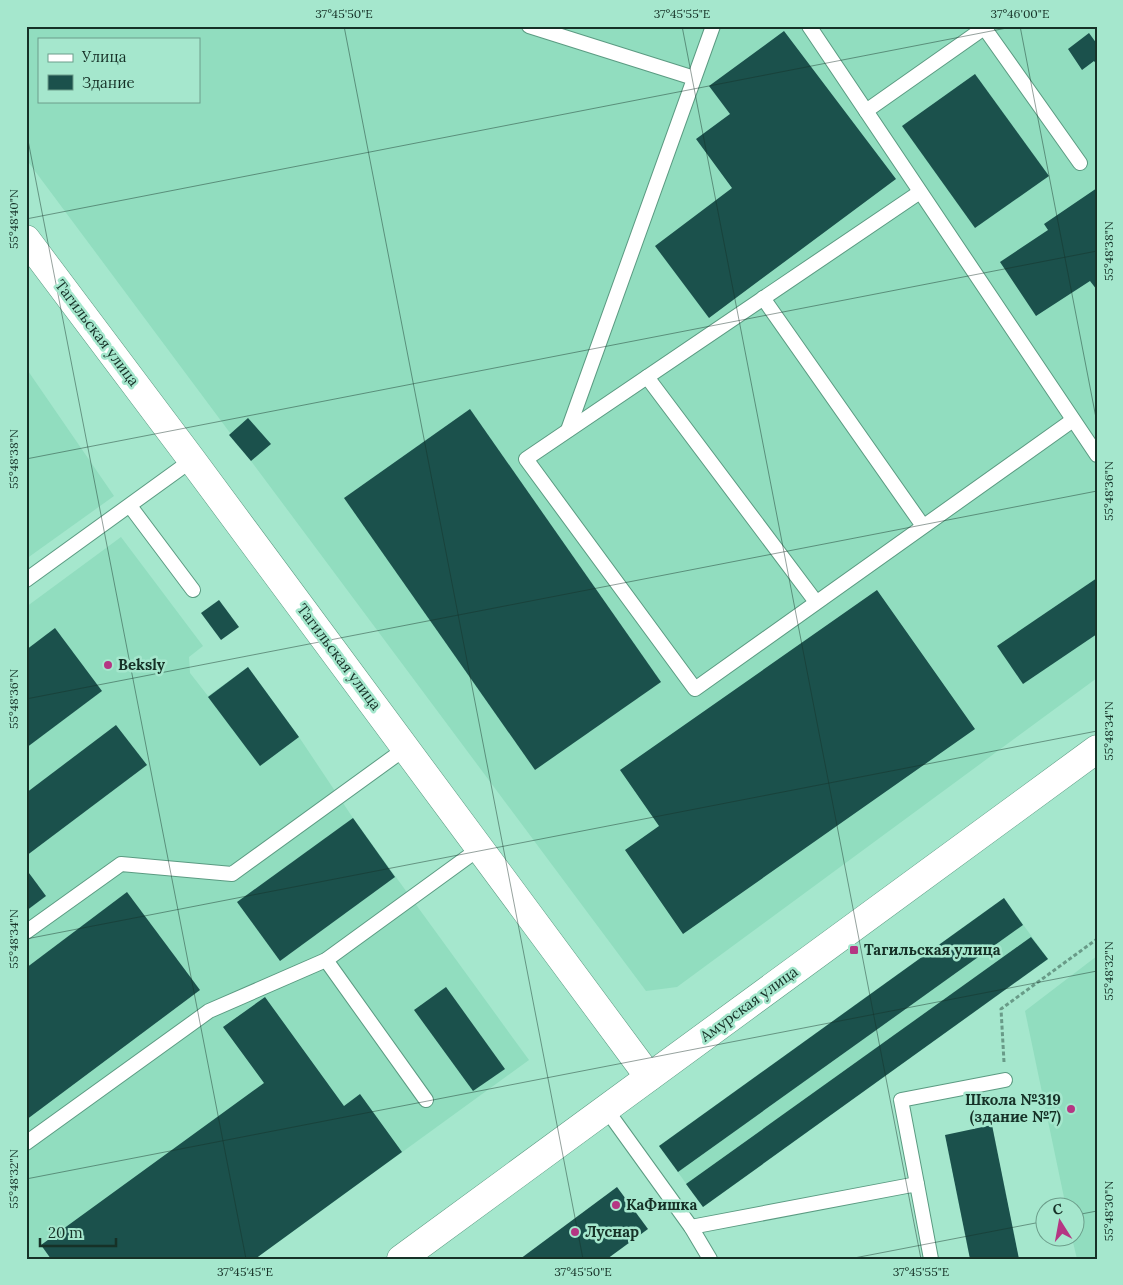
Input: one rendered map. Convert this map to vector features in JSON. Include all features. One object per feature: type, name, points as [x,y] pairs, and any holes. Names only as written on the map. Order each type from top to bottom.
[{"type":"street","name":"Тагильская улица","points":[[26,239],[649,1077]]},
{"type":"street","name":"Амурская улица","points":[[401,1259],[1097,748]]},
{"type":"lane","points":[[529,26],[694,78]]},
{"type":"lane","points":[[568,430],[713,26]]},
{"type":"lane","points":[[809,26],[1097,455]]},
{"type":"lane","points":[[866,111],[983,27],[1080,163]]},
{"type":"lane","points":[[920,192],[526,459],[695,689],[1073,420]]},
{"type":"lane","points":[[763,298],[923,526]]},
{"type":"lane","points":[[647,377],[816,602]]},
{"type":"lane","points":[[26,580],[192,460]]},
{"type":"lane","points":[[130,506],[194,590]]},
{"type":"lane","points":[[26,932],[121,864],[232,874],[406,748]]},
{"type":"lane","points":[[26,1144],[209,1011],[326,960],[480,848]]},
{"type":"lane","points":[[326,960],[426,1100]]},
{"type":"lane","points":[[931,1259],[901,1100],[1005,1080]]},
{"type":"lane","points":[[606,1109],[691,1227],[710,1259]]},
{"type":"lane","points":[[691,1227],[917,1184]]},
{"type":"path","points":[[1005,1080],[1001,1009],[1097,939]]},
{"type":"shaded area","points":[[26,26],[1097,26],[1097,678],[677,987],[646,991],[26,159]]},
{"type":"shaded area","points":[[26,368],[114,496],[26,559]]},
{"type":"shaded area","points":[[121,537],[203,646],[189,657],[190,673],[208,696],[248,667],[299,737],[353,818],[529,1060],[255,1259],[26,1259],[26,607]]},
{"type":"shaded area","points":[[1004,898],[1048,959],[703,1207],[659,1146]]},
{"type":"shaded area","name":"Школа №319 (здание №7)","points":[[1097,956],[1097,1259],[1077,1259],[1074,1248],[1086,1248],[1086,1198],[1064,1198],[1025,1011]]},
{"type":"building","points":[[784,31],[896,179],[709,318],[655,246],[732,188],[696,139],[730,114],[709,86]]},
{"type":"building","points":[[1089,33],[1097,44],[1097,65],[1094,61],[1082,70],[1068,49]]},
{"type":"building","points":[[975,74],[1049,176],[975,228],[902,126]]},
{"type":"building","points":[[1097,188],[1097,290],[1090,281],[1036,316],[1000,262],[1048,230],[1044,224]]},
{"type":"building","points":[[470,409],[661,682],[535,770],[344,498]]},
{"type":"building","points":[[248,418],[271,444],[251,461],[229,435]]},
{"type":"building","points":[[1097,578],[1097,634],[1023,684],[997,646]]},
{"type":"building","points":[[877,590],[975,729],[683,934],[625,850],[659,826],[620,770]]},
{"type":"building","points":[[219,600],[239,627],[221,640],[201,613]]},
{"type":"building","points":[[55,628],[102,691],[26,748],[26,650]]},
{"type":"building","points":[[248,667],[299,737],[260,766],[208,697]]},
{"type":"building","points":[[116,725],[147,765],[26,856],[26,793]]},
{"type":"building","points":[[353,818],[395,877],[280,961],[237,902]]},
{"type":"building","points":[[26,869],[46,896],[26,911]]},
{"type":"building","points":[[127,892],[200,990],[26,1120],[26,968]]},
{"type":"building","points":[[1004,898],[1023,925],[678,1172],[659,1146]]},
{"type":"building","points":[[1031,937],[1048,959],[703,1207],[686,1184]]},
{"type":"building","points":[[446,987],[505,1069],[473,1091],[414,1010]]},
{"type":"building","points":[[265,997],[344,1106],[360,1094],[402,1152],[255,1259],[51,1259],[41,1245],[264,1083],[223,1027]]},
{"type":"building","points":[[992,1125],[1019,1259],[970,1259],[945,1135]]},
{"type":"building","points":[[617,1187],[648,1229],[607,1259],[520,1259]]},
{"type":"place","name":"Beksly","points":[[108,665]]},
{"type":"place","name":"Тагильская улица","points":[[854,950]]},
{"type":"place","name":"Школа №319 (здание №7)","points":[[1071,1109]]},
{"type":"place","name":"КаФишка","points":[[616,1205]]},
{"type":"place","name":"Луснар","points":[[575,1232]]}]
